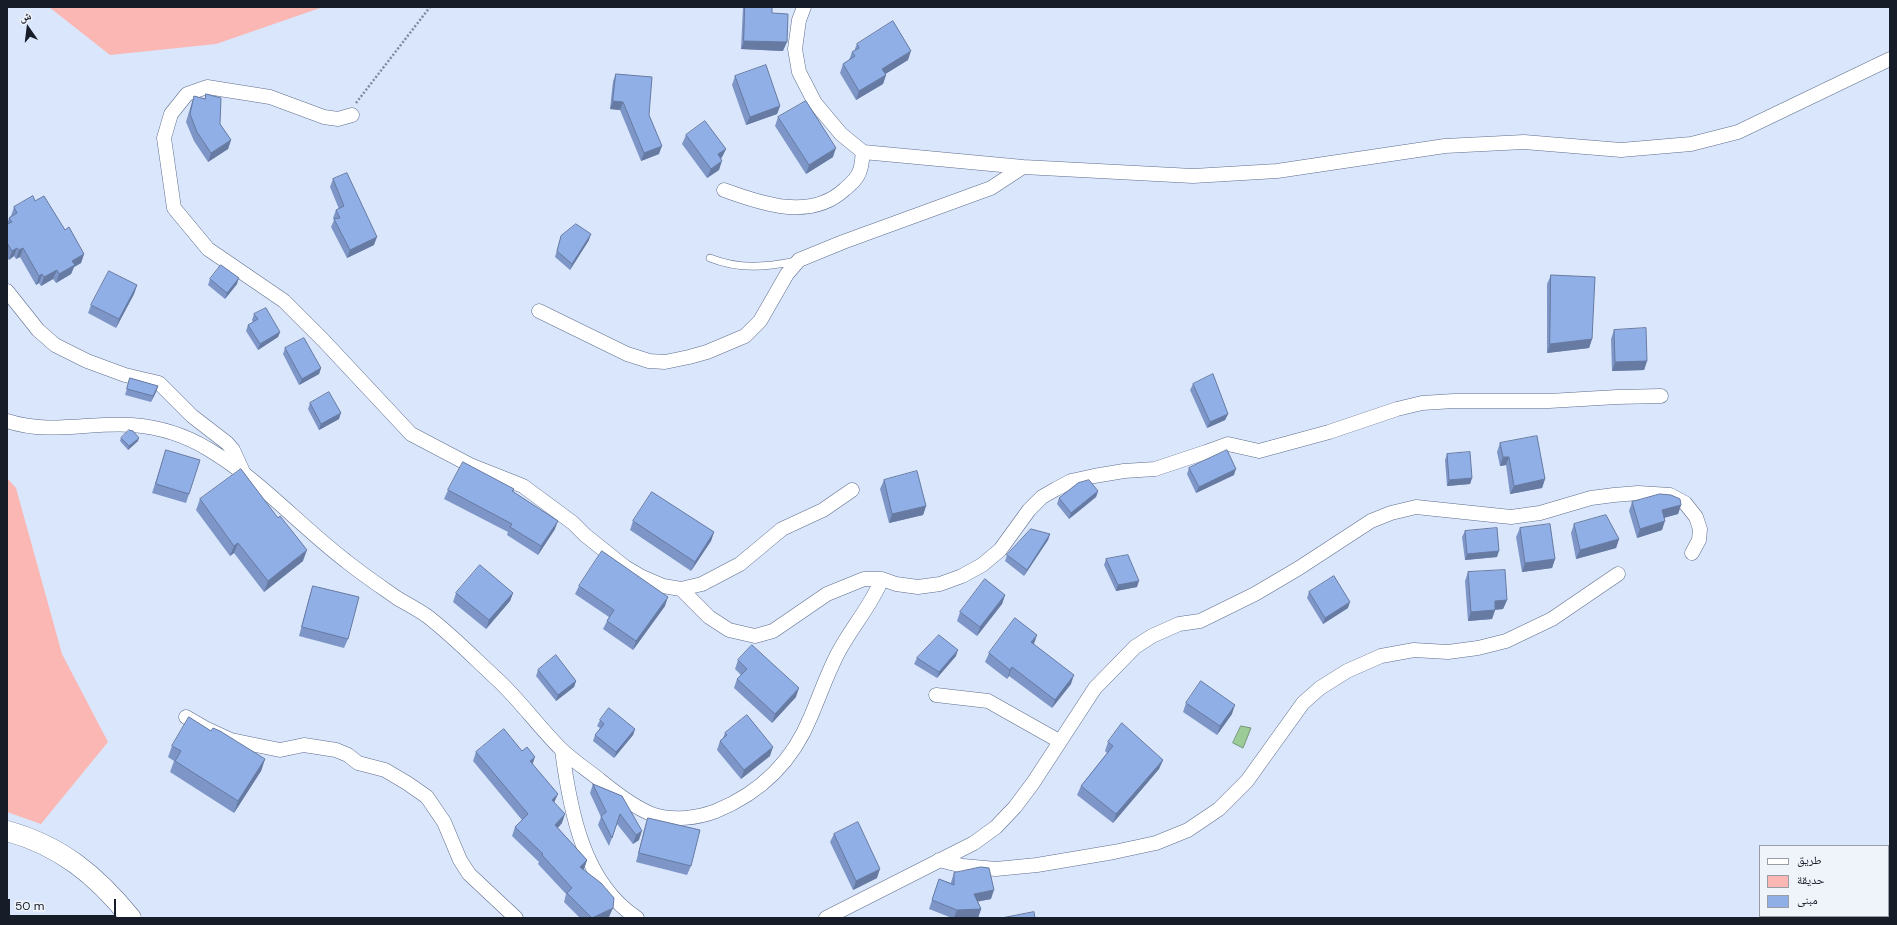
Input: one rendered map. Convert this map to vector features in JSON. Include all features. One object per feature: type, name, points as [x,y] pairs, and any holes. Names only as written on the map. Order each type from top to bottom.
[{"type":"main road","points":[[7,831],[50,846],[69,859],[108,891],[131,918]]},
{"type":"street","points":[[804,7],[799,20],[795,49],[799,72],[815,103],[841,134],[863,152],[1023,167],[1193,176],[1277,171],[1446,146],[1524,142],[1621,150],[1691,144],[1738,132],[1890,59]]},
{"type":"street","points":[[349,116],[338,119],[324,117],[270,97],[207,87],[187,94],[171,114],[164,138],[174,208],[208,249],[284,301],[324,341],[411,434],[470,465],[523,486],[573,523],[585,536],[625,567],[642,577],[663,586],[680,589],[702,584],[740,564],[782,529],[823,510],[852,490]]},
{"type":"street","points":[[724,190],[752,201],[772,206],[793,208],[822,203],[834,198],[854,181],[860,172],[863,152]]},
{"type":"street","points":[[540,311],[627,354],[649,361],[665,362],[707,352],[744,336],[760,321],[783,280],[799,260],[991,188],[1023,167]]},
{"type":"street","points":[[7,292],[38,330],[55,345],[87,361],[125,375],[159,383],[192,416],[230,447],[244,474]]},
{"type":"street","points":[[680,589],[709,617],[729,630],[756,636],[773,631],[827,594],[864,579],[882,579],[896,584],[918,587],[940,584],[962,576],[982,565],[1000,550],[1030,510],[1042,497],[1071,481],[1094,476],[1155,469],[1228,444],[1259,452],[1329,432],[1397,409],[1422,403],[1454,400],[1549,402],[1617,397],[1661,396]]},
{"type":"street","points":[[7,421],[19,425],[50,429],[131,425],[157,428],[184,437],[209,449],[244,474],[345,560],[437,624],[514,695],[562,750],[615,792],[656,816],[674,818],[708,814],[741,799],[771,777],[797,745],[811,718],[817,699],[838,654],[851,629],[875,596],[882,579]]},
{"type":"street","points":[[826,918],[974,843],[996,827],[1015,807],[1033,783],[1095,688],[1135,647],[1152,636],[1179,624],[1200,621],[1254,594],[1299,568],[1371,521],[1391,513],[1416,507],[1511,517],[1540,513],[1591,498],[1638,493],[1670,495],[1685,503],[1696,517],[1700,529],[1699,540],[1692,553]]},
{"type":"street","points":[[938,860],[963,866],[996,869],[1037,865],[1076,860],[1149,844],[1188,830],[1219,809],[1247,781],[1303,703],[1320,688],[1347,672],[1381,656],[1414,650],[1448,652],[1478,648],[1506,641],[1552,619],[1618,574]]},
{"type":"street","points":[[936,694],[988,702],[1059,741]]},
{"type":"street","points":[[186,717],[231,740],[280,750],[304,746],[336,750],[348,755],[358,763],[385,770],[407,783],[427,797],[444,822],[460,860],[469,874],[516,918]]},
{"type":"street","points":[[562,750],[570,803],[589,859],[603,884],[616,900],[637,918]]},
{"type":"lane","points":[[710,258],[727,264],[765,267],[799,260]]},
{"type":"path","points":[[349,116],[430,7]]},
{"type":"green space","points":[[49,7],[323,7],[216,44],[110,55]]},
{"type":"green space","points":[[7,478],[16,488],[62,654],[108,742],[41,824],[7,812]]},
{"type":"shaded area","points":[[1241,726],[1251,728],[1243,748],[1233,743]]},
{"type":"building","points":[[745,7],[772,7],[772,13],[788,14],[787,42],[744,41]]},
{"type":"building","points":[[893,21],[911,51],[882,69],[886,75],[859,91],[843,64],[855,56],[852,52],[859,48],[857,44]]},
{"type":"building","points":[[766,65],[780,106],[750,117],[735,76]]},
{"type":"building","points":[[616,74],[652,77],[649,115],[662,146],[644,153],[623,102],[613,101]]},
{"type":"building","points":[[206,94],[221,98],[220,124],[231,140],[211,153],[197,132],[190,114],[194,96],[205,99]]},
{"type":"building","points":[[806,101],[836,148],[809,165],[778,117]]},
{"type":"building","points":[[705,121],[726,149],[718,154],[722,161],[711,169],[686,135]]},
{"type":"building","points":[[347,173],[377,237],[350,250],[334,219],[340,218],[336,210],[344,206],[333,179]]},
{"type":"building","points":[[33,196],[35,201],[44,196],[65,230],[69,227],[84,254],[72,261],[75,265],[59,274],[57,270],[44,277],[42,274],[39,276],[23,248],[19,250],[17,248],[12,251],[7,243],[7,224],[12,222],[9,218],[17,213],[14,207]]},
{"type":"building","points":[[576,224],[591,234],[572,264],[557,251],[561,236]]},
{"type":"building","points":[[221,265],[239,278],[227,293],[210,279]]},
{"type":"building","points":[[109,271],[137,285],[119,319],[91,305]]},
{"type":"building","points":[[1551,275],[1595,277],[1592,339],[1550,344]]},
{"type":"building","points":[[266,308],[280,332],[260,344],[248,325],[258,319],[254,314]]},
{"type":"building","points":[[1646,328],[1647,361],[1615,362],[1614,330]]},
{"type":"building","points":[[304,338],[321,368],[302,379],[285,348]]},
{"type":"building","points":[[1213,374],[1228,414],[1210,422],[1193,384]]},
{"type":"building","points":[[130,378],[158,386],[153,396],[127,389]]},
{"type":"building","points":[[329,392],[341,413],[321,424],[310,403]]},
{"type":"building","points":[[129,430],[133,431],[139,438],[129,446],[121,438]]},
{"type":"building","points":[[1537,436],[1545,479],[1514,486],[1509,457],[1503,457],[1500,443]]},
{"type":"building","points":[[166,450],[200,460],[189,494],[156,484]]},
{"type":"building","points":[[1227,450],[1236,469],[1199,487],[1189,468]]},
{"type":"building","points":[[1470,452],[1472,478],[1449,480],[1447,454]]},
{"type":"building","points":[[463,462],[514,489],[512,491],[558,521],[541,546],[510,527],[512,524],[448,490]]},
{"type":"building","points":[[241,469],[278,518],[280,516],[307,550],[268,581],[238,543],[234,546],[200,499]]},
{"type":"building","points":[[917,471],[926,506],[892,514],[884,480]]},
{"type":"building","points":[[1089,480],[1098,491],[1071,513],[1059,498],[1078,483]]},
{"type":"building","points":[[652,492],[714,532],[695,562],[633,521]]},
{"type":"building","points":[[1660,494],[1671,495],[1680,499],[1681,505],[1662,510],[1665,521],[1640,529],[1632,502]]},
{"type":"building","points":[[1606,515],[1619,539],[1580,550],[1574,524]]},
{"type":"building","points":[[1550,524],[1555,559],[1525,563],[1520,528]]},
{"type":"building","points":[[1497,528],[1499,551],[1467,554],[1465,531]]},
{"type":"building","points":[[1031,529],[1050,534],[1027,570],[1007,555]]},
{"type":"building","points":[[602,551],[668,597],[636,641],[607,621],[614,610],[579,586]]},
{"type":"building","points":[[1128,555],[1139,581],[1118,585],[1106,559]]},
{"type":"building","points":[[480,565],[513,593],[489,620],[456,593]]},
{"type":"building","points":[[1505,570],[1507,600],[1495,601],[1495,610],[1471,612],[1468,572]]},
{"type":"building","points":[[1334,576],[1350,602],[1325,618],[1309,592]]},
{"type":"building","points":[[985,579],[1005,595],[980,627],[960,612]]},
{"type":"building","points":[[313,586],[359,597],[348,639],[302,627]]},
{"type":"building","points":[[1015,618],[1037,635],[1031,642],[1074,675],[1055,700],[1012,667],[1010,670],[989,653]]},
{"type":"building","points":[[939,635],[958,650],[939,672],[917,658]]},
{"type":"building","points":[[752,645],[799,688],[775,714],[737,679],[747,669],[738,660]]},
{"type":"building","points":[[556,655],[576,681],[558,695],[538,670]]},
{"type":"building","points":[[1201,681],[1235,705],[1220,726],[1186,703]]},
{"type":"building","points":[[609,708],[635,729],[616,752],[595,735],[604,724],[600,720]]},
{"type":"building","points":[[747,715],[773,747],[744,770],[720,741],[727,735],[725,733]]},
{"type":"building","points":[[189,717],[211,731],[213,728],[220,731],[265,759],[238,801],[175,761],[181,751],[172,746]]},
{"type":"building","points":[[1122,723],[1163,760],[1116,814],[1081,786],[1113,746],[1108,742]]},
{"type":"building","points":[[504,729],[522,751],[527,747],[535,757],[530,761],[558,794],[552,800],[565,814],[555,825],[587,860],[580,867],[601,883],[614,898],[613,908],[592,918],[567,893],[572,888],[542,855],[543,854],[515,827],[528,814],[476,752]]},
{"type":"building","points":[[593,784],[622,796],[642,831],[636,835],[620,814],[612,838],[601,816],[606,812]]},
{"type":"building","points":[[648,818],[700,830],[691,866],[639,853]]},
{"type":"building","points":[[858,822],[880,869],[856,881],[834,834]]},
{"type":"building","points":[[981,867],[989,868],[994,890],[974,894],[981,909],[957,910],[932,900],[939,879],[954,885],[954,873]]},
{"type":"building","points":[[1034,912],[1035,918],[1002,918]]}]
